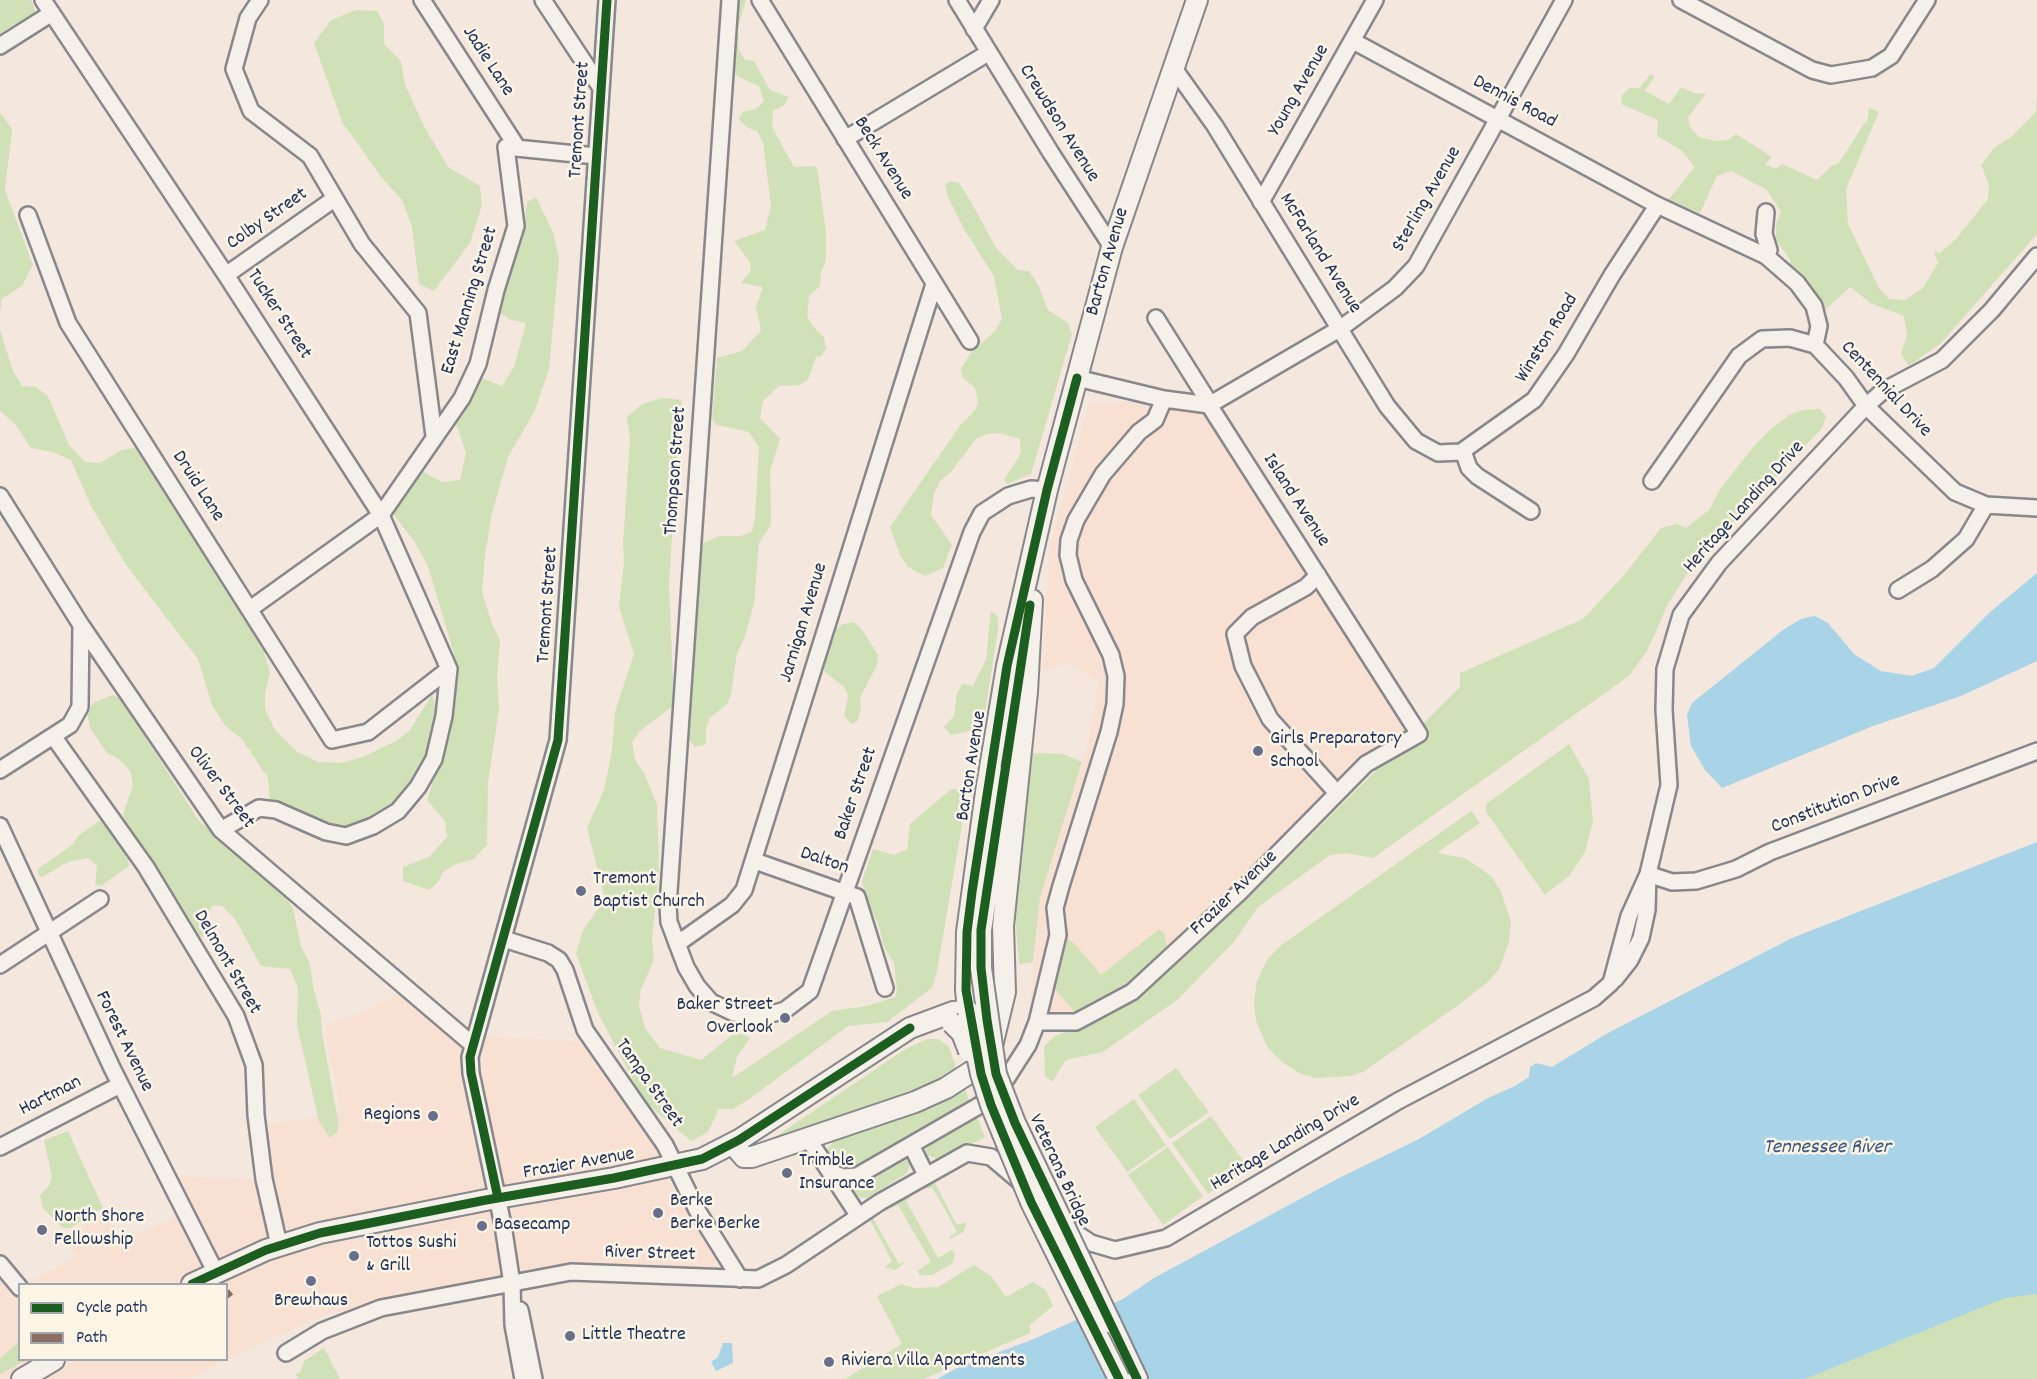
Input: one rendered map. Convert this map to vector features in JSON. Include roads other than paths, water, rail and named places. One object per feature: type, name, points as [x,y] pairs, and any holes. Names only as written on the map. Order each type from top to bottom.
[{"type":"main road","name":"Barton Avenue","points":[[968,1011],[967,932],[983,814],[1008,666],[1047,490],[1112,246],[1197,0]]},
{"type":"main road","name":"Barton Avenue","points":[[981,968],[981,930],[1032,592],[1038,530]]},
{"type":"main road","points":[[733,1144],[744,1157],[752,1157],[809,1140],[946,1088],[977,1068],[993,1042],[1005,992],[1003,926],[1027,692],[1032,592]]},
{"type":"main road","name":"Veterans Bridge","points":[[981,968],[996,1074],[1015,1123],[1137,1379]]},
{"type":"main road","points":[[968,1011],[987,1020]]},
{"type":"main road","name":"Frazier Avenue","points":[[194,1283],[279,1245],[332,1230],[702,1159],[733,1144],[910,1028],[937,1016],[968,1011]]},
{"type":"main road","name":"Veterans Bridge","points":[[968,1011],[981,1074],[991,1106],[1031,1202],[1119,1379]]},
{"type":"main road","points":[[910,1028],[936,1022],[952,1023],[962,1033],[994,1128],[1031,1202]]},
{"type":"main road","points":[[22,1379],[51,1361]]},
{"type":"street","points":[[260,0],[248,18],[234,69],[251,111],[310,156],[326,179],[334,199],[362,244],[418,314],[434,436]]},
{"type":"street","name":"Jadie Lane","points":[[422,0],[517,147]]},
{"type":"street","points":[[543,0],[601,88]]},
{"type":"street","name":"Tremont Street","points":[[512,1284],[498,1198],[471,1073],[470,1057],[558,740],[607,0]]},
{"type":"street","name":"Thompson Street","points":[[677,944],[669,922],[668,906],[730,0]]},
{"type":"street","name":"Beck Avenue","points":[[760,0],[970,341]]},
{"type":"street","name":"Crewdson Avenue","points":[[957,0],[988,53],[1112,246]]},
{"type":"street","points":[[974,28],[991,0]]},
{"type":"street","name":"Young Avenue","points":[[1261,202],[1375,0]]},
{"type":"street","name":"Sterling Avenue","points":[[1209,405],[1341,328],[1395,288],[1416,266],[1564,0]]},
{"type":"street","points":[[1681,0],[1812,70],[1831,75],[1872,68],[1891,56],[1927,0]]},
{"type":"street","points":[[0,46],[48,7]]},
{"type":"street","name":"Tucker Street","points":[[48,7],[226,275],[381,515],[449,669]]},
{"type":"street","name":"Dennis Road","points":[[1353,41],[1655,204],[1766,256],[1797,283],[1814,306],[1819,326],[1815,345]]},
{"type":"street","points":[[845,139],[988,53]]},
{"type":"street","name":"McFarland Avenue","points":[[1173,67],[1215,126],[1387,405],[1416,441],[1438,453]]},
{"type":"street","name":"East Manning Street","points":[[250,609],[381,515],[462,398],[477,364],[496,290],[516,226],[506,147],[517,147]]},
{"type":"street","points":[[517,147],[596,156]]},
{"type":"street","name":"Colby Street","points":[[226,275],[334,199]]},
{"type":"street","name":"Winston Road","points":[[1438,453],[1463,450],[1517,415],[1534,400],[1566,354],[1655,209],[1655,204]]},
{"type":"street","points":[[1766,212],[1764,234],[1769,250],[1766,256]]},
{"type":"street","name":"Druid Lane","points":[[28,215],[68,323],[332,740],[368,732],[449,669]]},
{"type":"street","name":"Heritage Landing Drive","points":[[991,1157],[1025,1186],[1058,1222],[1091,1243],[1115,1250],[1138,1246],[1166,1238],[1202,1219],[1398,1101],[1594,998],[1611,983],[1629,916],[1648,874],[1669,785],[1664,710],[1665,669],[1681,615],[1719,563],[1866,406],[1883,392],[1942,360],[1992,310],[2037,256]]},
{"type":"street","name":"Jarnigan Avenue","points":[[677,944],[741,897],[755,861],[934,284]]},
{"type":"street","name":"Island Avenue","points":[[1156,318],[1419,734]]},
{"type":"street","name":"Centennial Drive","points":[[1652,481],[1739,356],[1762,339],[1790,338],[1815,345],[1846,378],[1866,406],[1955,492],[1986,505],[2037,508]]},
{"type":"street","points":[[1077,378],[1164,399],[1209,405]]},
{"type":"street","points":[[830,1172],[843,1177],[857,1176],[912,1147],[982,1104],[1001,1087],[1016,1066],[1037,1022],[1058,935],[1055,908],[1109,732],[1115,704],[1116,676],[1111,655],[1074,580],[1068,555],[1069,540],[1076,520],[1103,474],[1139,432],[1155,420],[1164,399]]},
{"type":"street","points":[[1463,450],[1469,468],[1477,476],[1532,511]]},
{"type":"street","name":"Baker Street","points":[[677,944],[697,986],[711,1002],[734,1013],[761,1017],[785,1010],[810,991],[972,532],[982,513],[1008,496],[1031,489],[1047,490]]},
{"type":"street","name":"Oliver Street","points":[[0,496],[81,625],[221,830],[473,1045]]},
{"type":"street","points":[[1898,590],[1932,569],[1966,539],[1986,505]]},
{"type":"street","points":[[1318,575],[1306,587],[1252,617],[1236,634],[1243,666],[1270,718],[1337,793]]},
{"type":"street","points":[[0,770],[70,725],[80,707],[81,625]]},
{"type":"street","points":[[221,830],[259,808],[276,810],[326,832],[346,836],[373,826],[399,811],[418,787],[434,759],[444,716],[449,669]]},
{"type":"street","name":"Frazier Avenue","points":[[1037,1022],[1076,1022],[1132,992],[1240,892],[1366,764],[1419,734]]},
{"type":"street","name":"Delmont Street","points":[[52,736],[146,867],[236,1016],[254,1065],[256,1115],[264,1179],[279,1245]]},
{"type":"street","name":"Constitution Drive","points":[[1648,874],[1672,882],[1695,881],[1736,869],[1770,852],[2037,752]]},
{"type":"street","name":"Forest Avenue","points":[[0,826],[120,1085],[216,1273]]},
{"type":"street","name":"Dalton","points":[[755,861],[845,891],[856,897],[885,988]]},
{"type":"street","points":[[0,965],[100,898]]},
{"type":"street","name":"Tampa Street","points":[[504,939],[548,953],[558,960],[565,970],[585,1030],[676,1165],[681,1183],[740,1279]]},
{"type":"street","name":"Hartman","points":[[0,1147],[120,1085]]},
{"type":"street","points":[[809,1140],[858,1215]]},
{"type":"street","points":[[912,1147],[926,1175]]},
{"type":"street","name":"River Street","points":[[286,1353],[322,1331],[381,1308],[571,1272],[758,1279],[772,1274],[858,1215],[967,1153],[991,1157]]},
{"type":"street","points":[[0,1264],[18,1286]]},
{"type":"street","points":[[512,1284],[513,1325],[524,1379]]},
{"type":"street","points":[[512,1284],[523,1321],[534,1379]]},
{"type":"water","points":[[2037,573],[2037,661],[1961,696],[1873,726],[1722,788],[1705,770],[1691,746],[1687,715],[1692,703],[1783,630],[1801,619],[1815,616],[1828,623],[1854,654],[1881,671],[1912,676],[1934,668],[1989,613]]},
{"type":"water","name":"Tennessee River","points":[[2037,842],[2037,1294],[2005,1298],[1805,1379],[937,1379],[955,1369],[1036,1338],[1123,1299],[1154,1278],[1339,1178],[1419,1139],[1488,1098],[1515,1086],[1529,1077],[1530,1067],[1536,1063],[1552,1067],[1606,1034],[1792,938]]},
{"type":"water","points":[[723,1343],[732,1343],[733,1363],[716,1371],[711,1362],[718,1357]]},
{"type":"place","name":"Girls Preparatory School","points":[[1258,751]]},
{"type":"place","name":"Tremont Baptist Church","points":[[581,891]]},
{"type":"place","name":"Baker Street Overlook","points":[[785,1018]]},
{"type":"place","name":"Regions","points":[[433,1116]]},
{"type":"place","name":"Trimble Insurance","points":[[787,1173]]},
{"type":"place","name":"Berke Berke Berke","points":[[658,1213]]},
{"type":"place","name":"Basecamp","points":[[482,1226]]},
{"type":"place","name":"North Shore Fellowship","points":[[42,1230]]},
{"type":"place","name":"Tottos Sushi & Grill","points":[[354,1256]]},
{"type":"place","name":"Brewhaus","points":[[311,1281]]},
{"type":"place","name":"Little Theatre","points":[[570,1336]]},
{"type":"place","name":"Riviera Villa Apartments","points":[[829,1362]]}]
